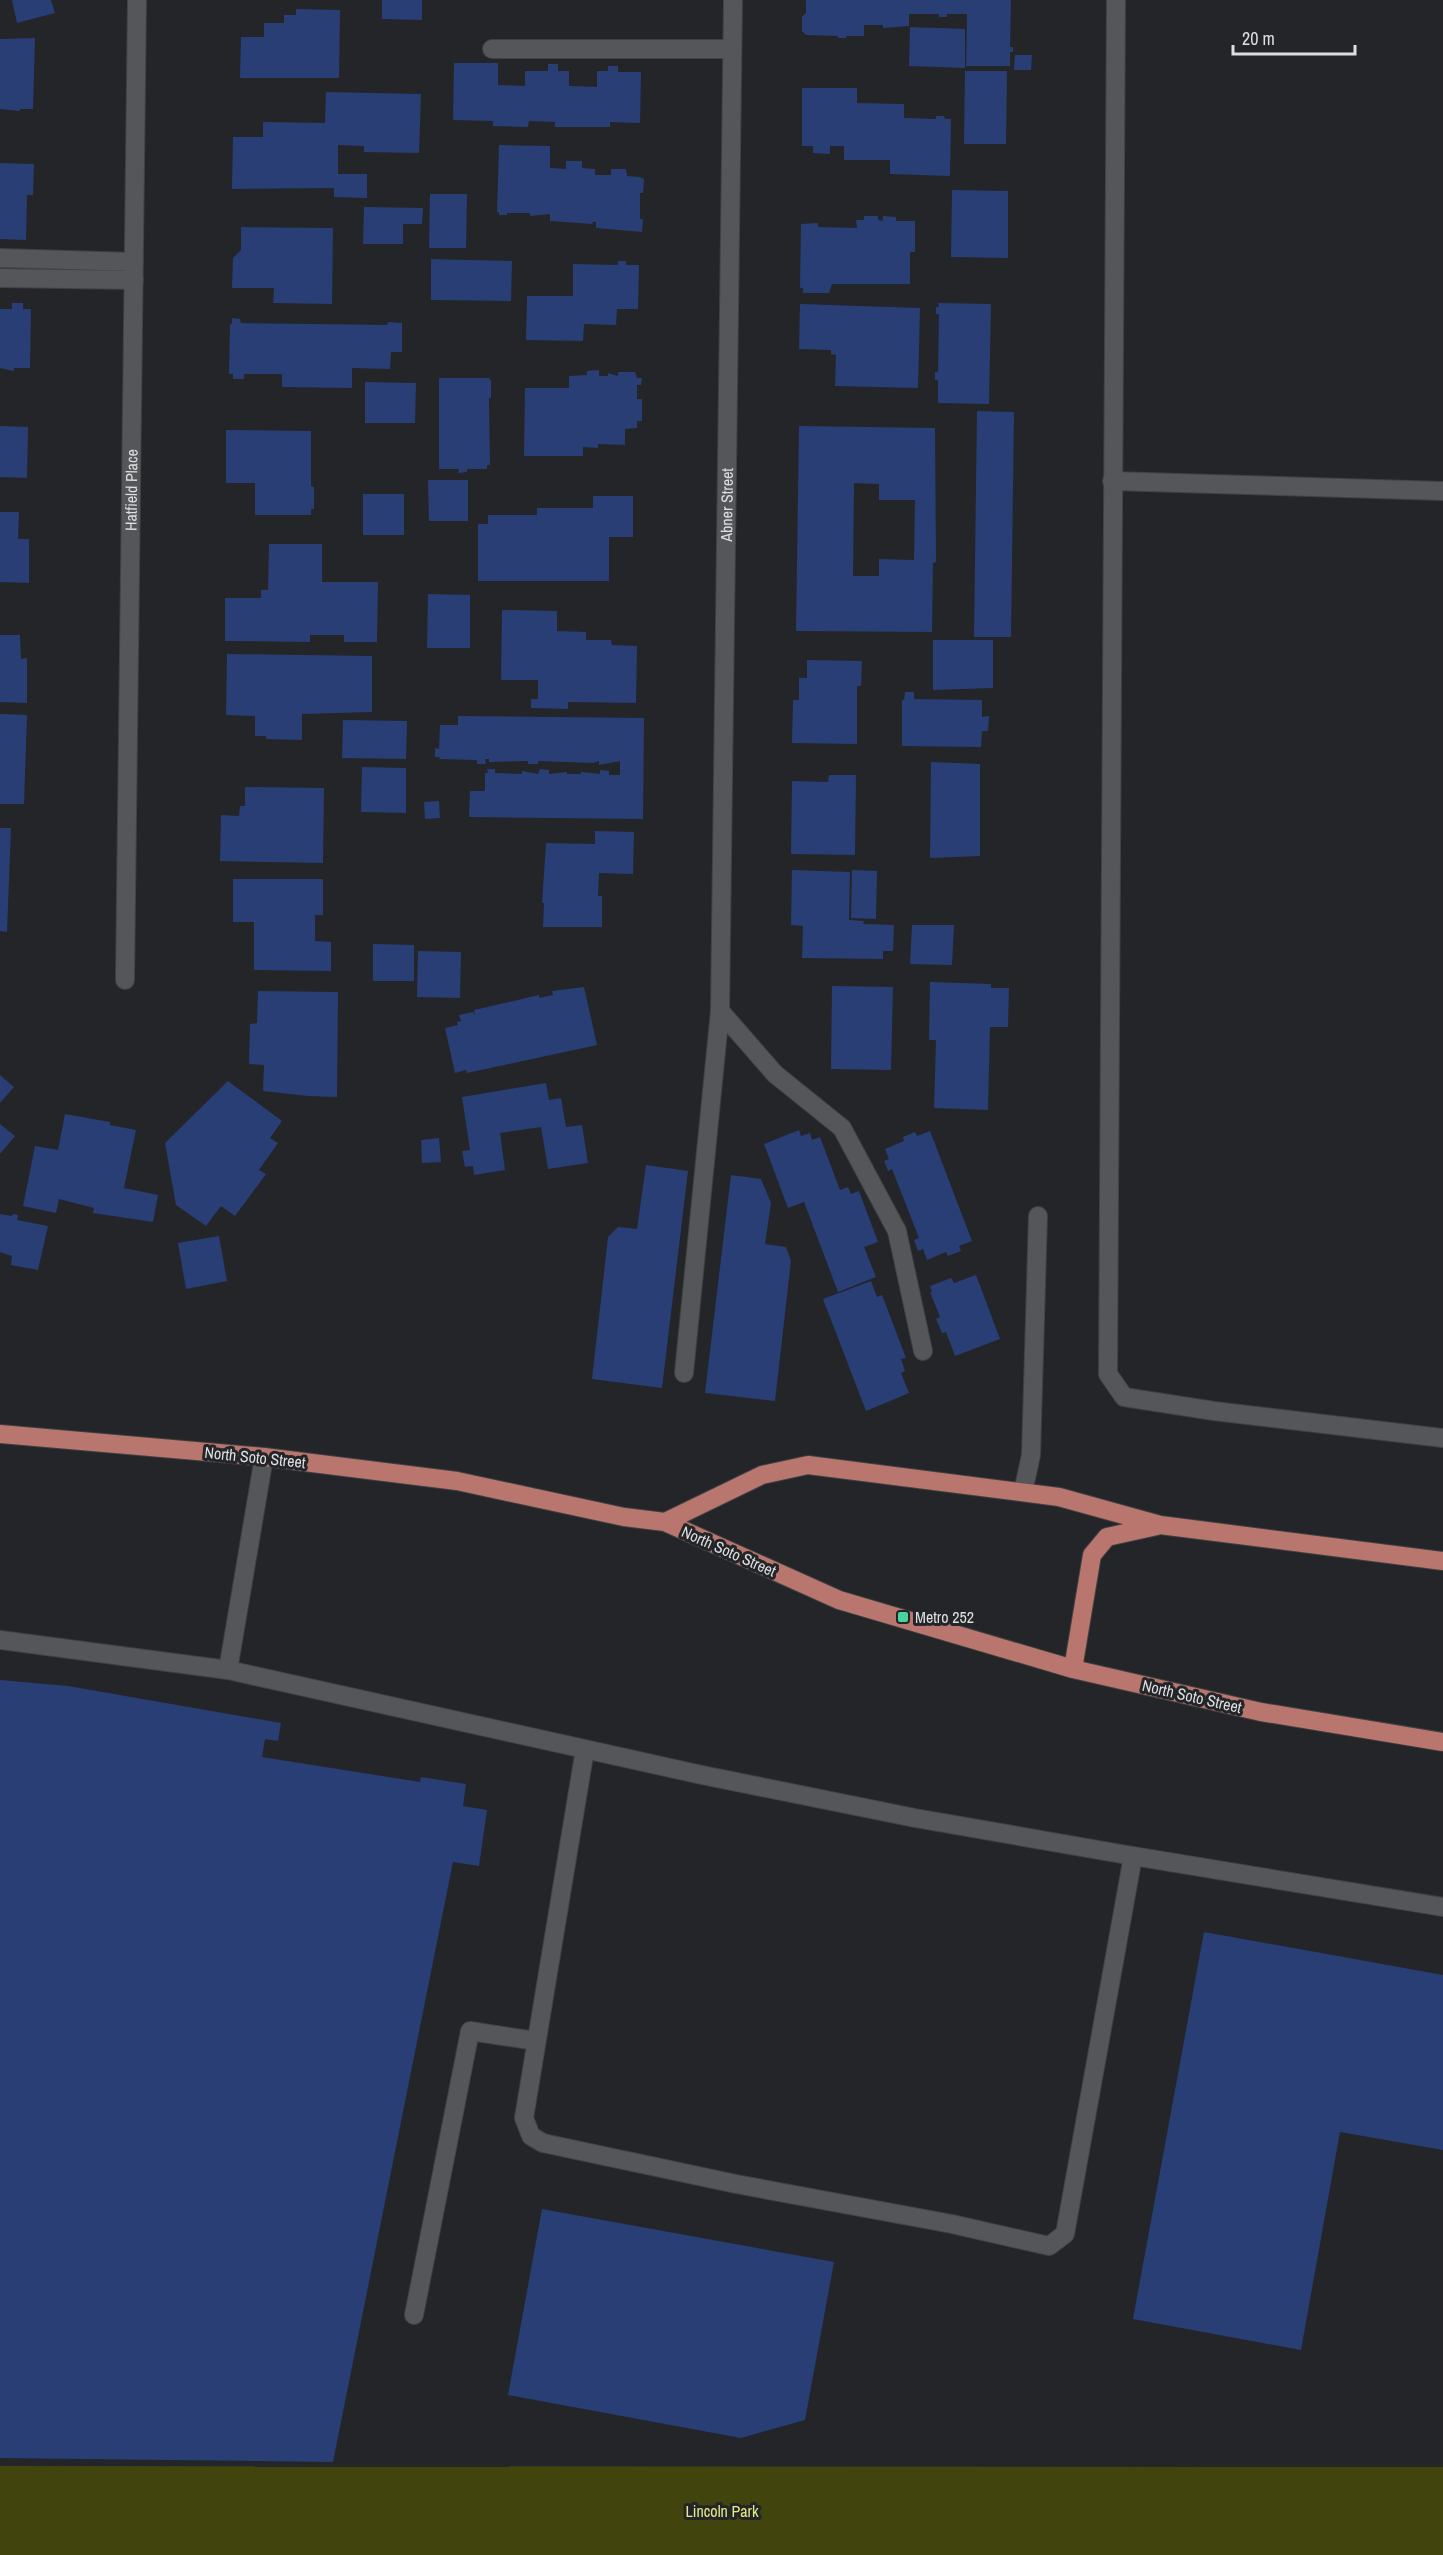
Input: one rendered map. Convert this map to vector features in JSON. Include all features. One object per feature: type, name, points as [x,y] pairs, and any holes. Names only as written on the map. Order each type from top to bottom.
[{"type":"main road","name":"North Soto Street","points":[[0,1434],[264,1457],[457,1481],[624,1516],[665,1522],[839,1600],[1073,1669],[1261,1712],[1443,1742]]},
{"type":"main road","points":[[665,1522],[762,1475],[808,1465],[1059,1497],[1160,1525],[1443,1561]]},
{"type":"main road","points":[[1073,1669],[1092,1555],[1107,1537],[1160,1525]]},
{"type":"street","name":"Hatfield Place","points":[[125,980],[137,0]]},
{"type":"street","name":"Abner Street","points":[[684,1373],[720,1011],[733,0]]},
{"type":"street","points":[[1116,0],[1108,1374],[1124,1397],[1214,1411],[1443,1438]]},
{"type":"street","points":[[492,49],[732,50]]},
{"type":"street","points":[[0,258],[134,271]]},
{"type":"street","points":[[0,278],[134,271]]},
{"type":"street","points":[[1112,481],[1443,491]]},
{"type":"street","points":[[720,1011],[775,1074],[842,1128],[897,1230],[923,1351]]},
{"type":"street","points":[[1023,1492],[1031,1455],[1038,1216]]},
{"type":"street","points":[[228,1670],[264,1457]]},
{"type":"street","points":[[0,1640],[228,1670],[851,1806],[1133,1856],[1443,1907]]},
{"type":"street","points":[[585,1749],[524,2118],[531,2136],[543,2143],[735,2184],[952,2224],[1049,2246],[1065,2234],[1133,1856]]},
{"type":"street","points":[[414,2315],[470,2031],[536,2041]]},
{"type":"green space","name":"Lincoln Park","points":[[0,2466],[1443,2467],[1443,2555],[0,2555]]},
{"type":"building","points":[[12,0],[51,0],[55,13],[17,23]]},
{"type":"building","points":[[382,0],[422,0],[422,20],[382,19]]},
{"type":"building","points":[[806,0],[1011,0],[1010,47],[1013,47],[1013,52],[1010,52],[1010,66],[966,66],[967,14],[947,14],[947,17],[939,17],[939,14],[909,14],[909,26],[883,28],[883,25],[864,25],[864,36],[838,38],[838,36],[806,35],[802,31]]},
{"type":"building","points":[[296,9],[340,10],[339,78],[240,78],[241,37],[264,37],[264,23],[284,23],[284,15],[296,15]]},
{"type":"building","points":[[910,27],[965,29],[965,68],[909,66]]},
{"type":"building","points":[[35,38],[33,109],[20,109],[20,111],[0,109],[0,39]]},
{"type":"building","points":[[1015,55],[1032,55],[1031,70],[1014,70]]},
{"type":"building","points":[[454,63],[498,63],[498,85],[525,86],[525,71],[548,71],[548,64],[558,64],[558,71],[569,71],[569,86],[597,87],[597,71],[608,71],[608,66],[618,66],[618,72],[641,72],[640,123],[610,122],[610,127],[555,127],[555,122],[529,121],[528,127],[493,126],[493,121],[453,120]]},
{"type":"building","points":[[965,71],[1007,71],[1006,144],[964,144]]},
{"type":"building","points":[[802,88],[857,88],[857,103],[904,104],[904,118],[936,119],[936,116],[944,116],[945,119],[951,119],[950,176],[890,174],[890,160],[844,160],[844,146],[830,146],[830,154],[813,153],[813,146],[802,146]]},
{"type":"building","points":[[326,92],[421,94],[419,153],[364,152],[364,146],[338,145],[338,174],[367,174],[367,198],[334,197],[334,188],[232,189],[233,137],[263,137],[263,122],[325,123]]},
{"type":"building","points":[[499,145],[550,146],[550,168],[566,169],[566,161],[582,161],[582,168],[595,169],[595,175],[611,175],[611,169],[626,169],[627,176],[644,179],[643,193],[640,193],[642,232],[596,228],[596,222],[592,222],[593,224],[550,221],[550,214],[530,216],[530,213],[507,213],[507,215],[499,215],[499,212],[497,213]]},
{"type":"building","points":[[0,163],[34,164],[33,195],[27,195],[26,240],[0,239]]},
{"type":"building","points":[[952,190],[1008,191],[1008,258],[951,257]]},
{"type":"building","points":[[430,194],[467,194],[466,248],[429,248]]},
{"type":"building","points":[[364,207],[423,208],[422,224],[403,224],[403,244],[363,244]]},
{"type":"building","points":[[864,216],[878,216],[878,220],[883,221],[883,216],[896,217],[896,221],[915,221],[915,252],[910,252],[910,284],[832,284],[829,293],[803,293],[803,288],[800,288],[801,224],[818,223],[818,227],[857,228],[856,220],[864,220]]},
{"type":"building","points":[[241,227],[333,228],[332,304],[273,303],[274,288],[232,288],[233,258],[241,250]]},
{"type":"building","points":[[431,259],[512,261],[511,301],[431,300]]},
{"type":"building","points":[[618,261],[626,261],[626,265],[639,265],[638,309],[617,309],[616,325],[584,324],[583,341],[526,340],[527,296],[573,296],[573,264],[618,265]]},
{"type":"building","points":[[12,303],[23,303],[23,309],[31,309],[30,368],[14,368],[14,371],[0,368],[0,309],[12,309]]},
{"type":"building","points":[[938,303],[991,304],[989,404],[938,403],[938,380],[935,380],[935,372],[938,372],[939,314],[936,314],[936,307],[939,307]]},
{"type":"building","points":[[800,304],[920,308],[918,388],[835,386],[836,355],[831,354],[831,350],[799,349]]},
{"type":"building","points":[[232,318],[240,319],[241,323],[387,325],[388,322],[402,323],[402,352],[391,352],[390,369],[352,368],[352,388],[282,387],[282,374],[244,374],[244,379],[233,379],[233,374],[229,374]]},
{"type":"building","points":[[599,370],[599,376],[608,376],[608,373],[618,376],[618,372],[635,372],[637,378],[642,378],[641,385],[637,385],[637,399],[642,399],[642,421],[637,421],[637,428],[625,429],[625,445],[598,444],[598,448],[583,447],[583,456],[524,456],[525,388],[569,388],[569,376],[587,375],[587,371]]},
{"type":"building","points":[[439,378],[489,378],[491,381],[490,465],[487,465],[487,469],[467,469],[467,472],[458,473],[459,469],[439,469]]},
{"type":"building","points":[[365,382],[416,383],[415,423],[365,423]]},
{"type":"building","points":[[977,411],[1014,412],[1011,637],[974,637]]},
{"type":"building","points":[[0,426],[28,427],[27,478],[0,477]]},
{"type":"building","points":[[799,426],[935,428],[936,562],[933,563],[932,632],[796,631]],"holes":[[[854,483],[879,484],[879,500],[915,500],[914,560],[879,559],[879,576],[853,576]]]},
{"type":"building","points":[[226,430],[311,431],[311,486],[314,487],[314,509],[311,509],[311,515],[255,515],[255,483],[226,483]]},
{"type":"building","points":[[428,480],[468,480],[468,521],[429,521]]},
{"type":"building","points":[[363,494],[404,494],[404,535],[363,535]]},
{"type":"building","points":[[593,496],[633,496],[633,537],[609,537],[609,581],[478,581],[478,524],[488,524],[488,515],[537,515],[537,508],[593,508]]},
{"type":"building","points":[[0,512],[19,512],[18,539],[29,539],[29,583],[0,582]]},
{"type":"building","points":[[269,544],[322,544],[322,582],[378,582],[377,642],[344,642],[344,635],[310,635],[310,642],[225,641],[225,598],[261,598],[261,590],[268,590]]},
{"type":"building","points":[[428,594],[470,595],[470,648],[427,648]]},
{"type":"building","points":[[502,610],[557,611],[557,631],[586,632],[586,640],[611,640],[612,645],[637,646],[636,703],[568,702],[568,709],[531,708],[531,699],[538,699],[538,680],[501,680]]},
{"type":"building","points":[[0,635],[20,635],[21,659],[27,658],[27,703],[0,702]]},
{"type":"building","points":[[933,640],[993,640],[993,688],[933,690]]},
{"type":"building","points":[[227,654],[372,656],[372,712],[302,714],[302,740],[266,739],[266,736],[255,736],[255,716],[226,715]]},
{"type":"building","points":[[807,660],[862,661],[861,686],[857,686],[857,744],[792,743],[793,700],[799,700],[799,678],[807,678]]},
{"type":"building","points":[[905,692],[914,692],[914,699],[982,700],[982,717],[989,716],[988,731],[982,731],[981,747],[902,746],[902,700],[904,700]]},
{"type":"building","points":[[0,714],[27,715],[24,804],[0,804]]},
{"type":"building","points":[[458,716],[644,718],[643,819],[469,817],[470,791],[485,791],[487,769],[495,769],[495,773],[522,774],[522,771],[538,774],[540,769],[549,770],[549,774],[567,772],[567,774],[581,774],[581,772],[600,774],[600,770],[609,771],[609,775],[620,775],[620,761],[599,765],[599,761],[593,763],[538,761],[538,764],[528,764],[528,761],[489,762],[489,759],[485,759],[486,764],[477,764],[477,760],[435,757],[435,748],[439,749],[440,725],[458,725]]},
{"type":"building","points":[[343,720],[407,721],[406,759],[342,758]]},
{"type":"building","points":[[931,762],[980,764],[980,856],[930,858]]},
{"type":"building","points":[[362,767],[406,768],[406,813],[361,812]]},
{"type":"building","points":[[829,775],[856,775],[855,855],[791,854],[792,781],[828,782]]},
{"type":"building","points":[[245,787],[324,788],[323,863],[220,861],[221,815],[239,816],[240,806],[245,806]]},
{"type":"building","points":[[439,801],[440,818],[425,819],[424,802]]},
{"type":"building","points":[[0,828],[11,828],[7,932],[0,931]]},
{"type":"building","points":[[595,831],[634,832],[633,874],[599,873],[598,896],[602,896],[602,927],[543,927],[544,903],[542,903],[546,843],[595,844]]},
{"type":"building","points":[[792,870],[850,872],[849,920],[864,921],[863,924],[894,925],[893,951],[883,951],[883,959],[802,958],[803,926],[791,925]]},
{"type":"building","points":[[852,870],[877,871],[876,919],[851,918]]},
{"type":"building","points":[[233,879],[323,879],[323,915],[315,915],[315,941],[331,942],[331,971],[254,970],[254,922],[233,922]]},
{"type":"building","points":[[912,925],[954,925],[952,965],[910,964]]},
{"type":"building","points":[[373,944],[414,945],[414,981],[373,981]]},
{"type":"building","points":[[418,951],[461,952],[460,998],[417,997]]},
{"type":"building","points":[[930,982],[991,984],[991,988],[1009,988],[1008,1027],[990,1027],[988,1110],[934,1108],[936,1040],[929,1040]]},
{"type":"building","points":[[832,986],[893,987],[891,1070],[831,1069]]},
{"type":"building","points":[[584,987],[597,1045],[467,1073],[466,1070],[455,1073],[445,1028],[458,1025],[457,1022],[461,1021],[459,1015],[473,1012],[475,1016],[474,1010],[539,995],[539,998],[553,995],[552,991]]},
{"type":"building","points":[[258,991],[338,992],[337,1097],[263,1091],[264,1065],[249,1064],[250,1024],[257,1023]]},
{"type":"building","points":[[0,1075],[14,1087],[0,1103]]},
{"type":"building","points":[[228,1081],[282,1121],[270,1138],[278,1143],[259,1170],[266,1174],[235,1216],[221,1206],[206,1226],[176,1205],[165,1143]]},
{"type":"building","points":[[546,1083],[549,1100],[561,1098],[566,1127],[582,1125],[588,1163],[548,1169],[541,1127],[500,1133],[505,1170],[474,1175],[473,1166],[465,1167],[462,1151],[470,1150],[462,1097]]},
{"type":"building","points":[[65,1114],[110,1122],[110,1125],[136,1130],[124,1188],[158,1195],[153,1222],[93,1213],[94,1208],[59,1199],[56,1213],[23,1206],[35,1146],[58,1150]]},
{"type":"building","points":[[0,1124],[15,1136],[0,1154]]},
{"type":"building","points":[[799,1130],[801,1136],[810,1133],[812,1140],[820,1137],[840,1190],[848,1187],[851,1194],[859,1191],[878,1242],[864,1247],[876,1277],[838,1292],[804,1202],[788,1208],[764,1144]]},
{"type":"building","points":[[930,1131],[972,1241],[959,1246],[961,1251],[948,1256],[946,1252],[927,1260],[923,1249],[918,1251],[914,1240],[919,1238],[892,1169],[888,1171],[884,1161],[889,1159],[885,1149],[904,1141],[903,1137],[915,1132],[917,1136]]},
{"type":"building","points":[[439,1138],[441,1162],[422,1163],[421,1140]]},
{"type":"building","points":[[646,1165],[688,1171],[662,1388],[592,1379],[608,1237],[618,1227],[637,1229]]},
{"type":"building","points":[[731,1175],[761,1179],[771,1203],[765,1244],[786,1247],[791,1261],[775,1401],[705,1393]]},
{"type":"building","points":[[0,1214],[18,1215],[17,1220],[48,1226],[38,1270],[11,1265],[12,1256],[0,1252]]},
{"type":"building","points":[[219,1236],[227,1281],[186,1289],[178,1243]]},
{"type":"building","points":[[976,1275],[1000,1339],[955,1356],[946,1332],[942,1333],[936,1319],[940,1317],[930,1292],[932,1292],[930,1286],[951,1278],[954,1283]]},
{"type":"building","points":[[871,1281],[877,1297],[882,1295],[906,1358],[901,1359],[905,1371],[901,1373],[909,1393],[866,1411],[823,1299]]},
{"type":"building","points":[[0,1680],[68,1686],[281,1723],[278,1741],[265,1739],[262,1757],[420,1782],[421,1777],[466,1784],[463,1806],[487,1810],[479,1866],[453,1862],[333,2462],[0,2458]]},
{"type":"building","points":[[1204,1932],[1443,1975],[1443,2150],[1340,2132],[1301,2350],[1133,2319]]},
{"type":"building","points":[[542,2209],[834,2262],[805,2420],[741,2438],[508,2395]]},
{"type":"place","name":"Metro 252","points":[[903,1617]]}]
